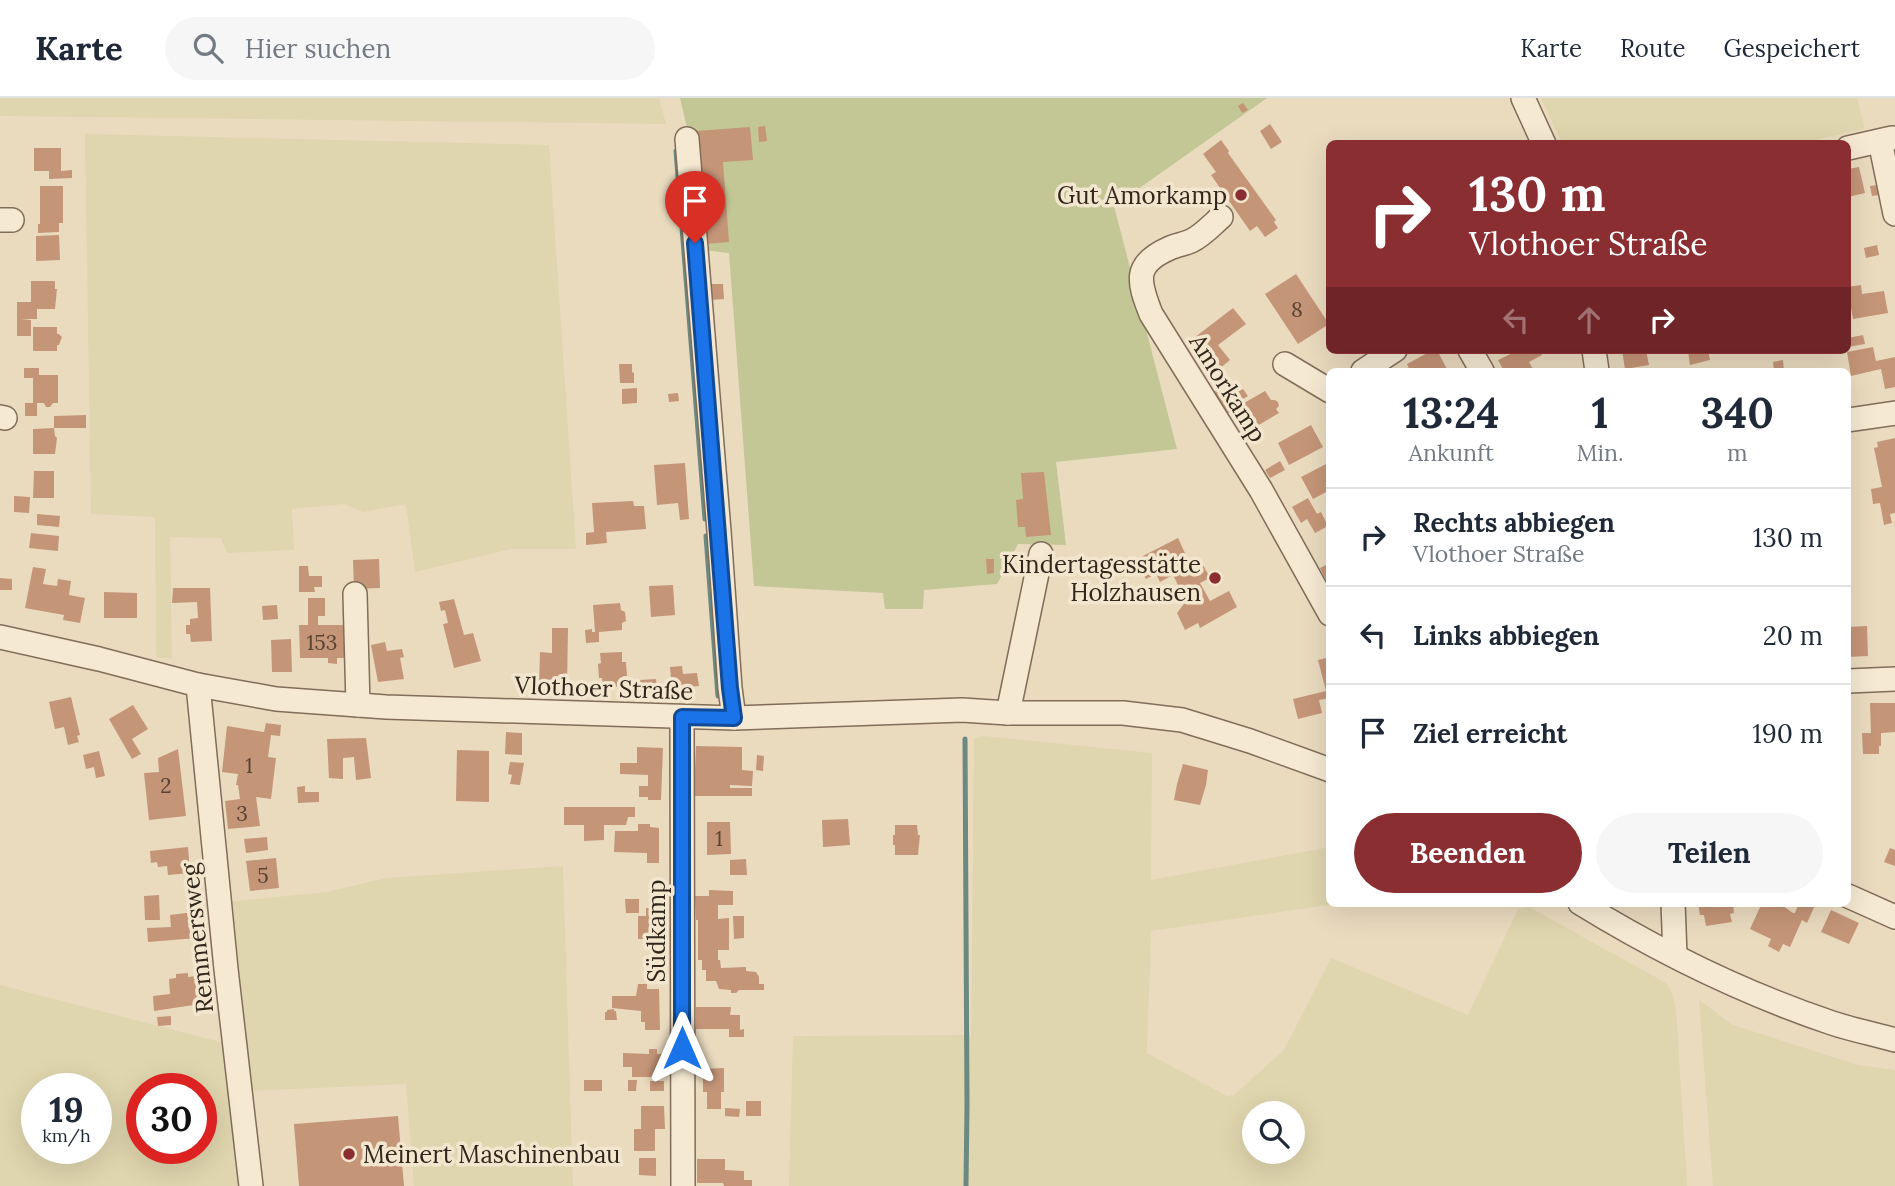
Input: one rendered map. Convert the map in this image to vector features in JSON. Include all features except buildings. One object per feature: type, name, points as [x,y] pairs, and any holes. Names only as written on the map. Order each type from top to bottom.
[{"type":"street","points":[[1524,98],[1542,140]]},
{"type":"street","points":[[687,139],[734,718]]},
{"type":"street","points":[[1851,147],[1887,139],[1895,215]]},
{"type":"street","name":"Amorkamp","points":[[1221,217],[1192,241],[1152,257],[1142,271],[1141,287],[1151,314],[1261,490],[1326,607]]},
{"type":"street","points":[[1371,368],[1396,358]]},
{"type":"street","points":[[1285,364],[1326,389]]},
{"type":"street","points":[[1851,420],[1895,413]]},
{"type":"street","points":[[1008,713],[1041,554]]},
{"type":"street","points":[[355,594],[358,705]]},
{"type":"street","name":"Vlothoer Straße","points":[[0,637],[198,685],[276,699],[358,705],[734,718],[962,710],[1008,713],[1123,713],[1182,720],[1326,769]]},
{"type":"street","points":[[1851,681],[1895,679]]},
{"type":"street","name":"Remmersweg","points":[[198,685],[251,1186]]},
{"type":"street","name":"Südkamp","points":[[682,717],[683,1186]]},
{"type":"street","points":[[1851,897],[1895,917]]},
{"type":"street","points":[[1587,907],[1675,955],[1770,1000],[1834,1024],[1895,1040]]},
{"type":"street","points":[[1674,907],[1675,955]]},
{"type":"shaded area","points":[[0,98],[659,98],[666,124],[0,116]]},
{"type":"shaded area","points":[[1541,98],[1857,98],[1865,129],[1814,140],[1561,140]]},
{"type":"shaded area","points":[[85,134],[549,145],[576,549],[511,549],[415,572],[406,504],[363,512],[344,504],[292,509],[294,550],[227,553],[221,538],[170,537],[172,659],[156,657],[155,517],[91,514]]},
{"type":"shaded area","points":[[983,736],[1152,753],[1151,880],[1326,848],[1326,905],[1151,931],[1147,1053],[1227,1096],[1234,1095],[1284,1050],[1331,958],[1468,1015],[1518,909],[1529,907],[1666,983],[1673,995],[1687,1186],[789,1186],[793,1036],[971,1035],[974,739]]},
{"type":"shaded area","points":[[563,866],[573,1186],[414,1186],[406,1084],[248,1091],[226,902],[327,892],[386,878]]},
{"type":"shaded area","points":[[0,985],[228,1044],[242,1186],[0,1186]]},
{"type":"shaded area","points":[[1699,1000],[1733,1025],[1858,1065],[1895,1070],[1895,1186],[1713,1186]]},
{"type":"green space","points":[[680,98],[1267,98],[1114,206],[1177,449],[1056,462],[1066,545],[1018,544],[997,584],[924,590],[923,609],[885,609],[883,593],[754,586],[729,253],[702,250],[694,129],[687,128]]},
{"type":"waterway","points":[[676,151],[705,519]]},
{"type":"waterway","points":[[706,536],[718,696]]},
{"type":"waterway","points":[[965,739],[966,1186]]},
{"type":"place","name":"Gut Amorkamp","points":[[1241,195]]},
{"type":"place","name":"Kindertagesstätte Holzhausen","points":[[1215,578]]},
{"type":"place","name":"Meinert Maschinenbau","points":[[349,1154]]},
{"type":"route","points":[[682,1048],[682,717],[734,718],[695,243]]}]
